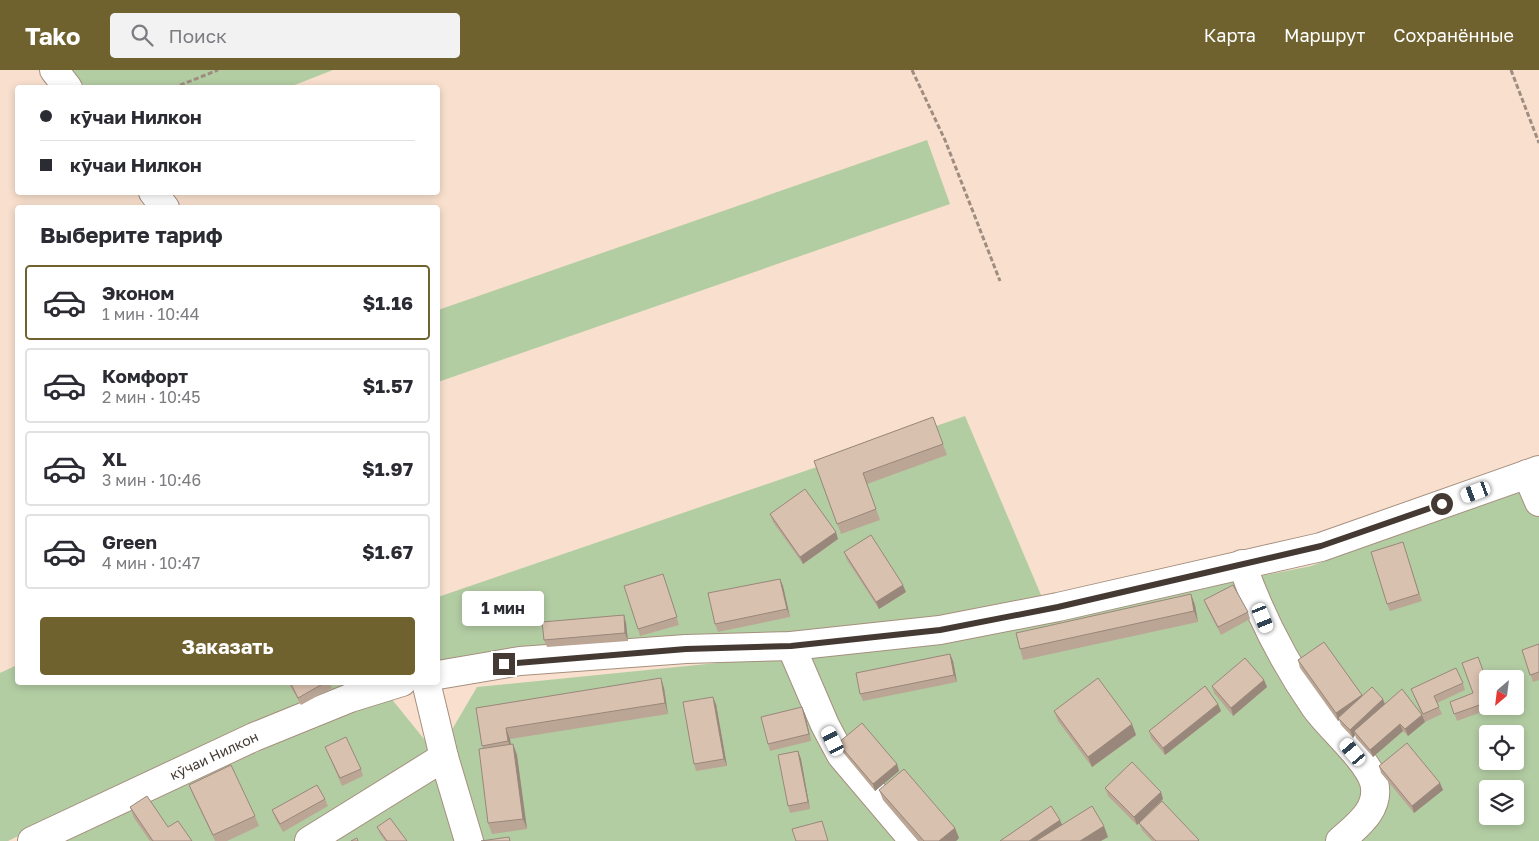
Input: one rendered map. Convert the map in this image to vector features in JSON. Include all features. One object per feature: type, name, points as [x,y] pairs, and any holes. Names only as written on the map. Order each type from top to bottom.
[{"type":"street","points":[[54,70],[66,85]]},
{"type":"street","points":[[440,675],[520,661],[686,649],[791,646],[940,630],[1058,607],[1321,546],[1533,472],[1539,502]]},
{"type":"street","points":[[1242,564],[1271,636],[1290,668],[1316,708],[1365,766],[1374,782],[1374,799],[1366,820],[1340,841]]},
{"type":"street","points":[[791,646],[825,725],[841,755],[914,841]]},
{"type":"street","name":"кӯчаи Нилкон","points":[[32,841],[254,737],[348,690],[382,685]]},
{"type":"street","points":[[427,685],[444,757],[469,841]]},
{"type":"street","points":[[310,841],[444,757]]},
{"type":"path","points":[[180,85],[218,70]]},
{"type":"path","points":[[912,70],[945,140],[1000,281]]},
{"type":"path","points":[[1511,70],[1539,143]]},
{"type":"green space","points":[[61,70],[333,70],[295,85],[73,85]]},
{"type":"green space","points":[[927,140],[950,204],[440,381],[440,309]]},
{"type":"green space","points":[[965,416],[1044,602],[863,633],[440,669],[440,596]]},
{"type":"green space","points":[[1539,481],[1539,841],[66,841],[386,692],[437,755],[477,687],[937,641],[1311,566]]},
{"type":"green space","points":[[15,666],[15,685],[365,685],[237,730],[8,841],[0,841],[0,673]]},
{"type":"building","points":[[933,417],[943,444],[863,473],[876,509],[837,524],[814,461]]},
{"type":"building","points":[[805,489],[836,532],[800,557],[770,514]]},
{"type":"building","points":[[871,535],[903,585],[876,602],[844,552]]},
{"type":"building","points":[[1403,542],[1419,594],[1387,604],[1371,552]]},
{"type":"building","points":[[663,574],[677,617],[638,629],[624,586]]},
{"type":"building","points":[[780,579],[787,609],[715,624],[708,593]]},
{"type":"building","points":[[1233,585],[1248,612],[1218,627],[1204,600]]},
{"type":"building","points":[[1191,594],[1194,611],[1020,649],[1016,633]]},
{"type":"building","points":[[624,615],[625,633],[544,640],[542,622]]},
{"type":"building","points":[[1324,642],[1362,695],[1336,713],[1298,660]]},
{"type":"building","points":[[1539,644],[1539,672],[1530,675],[1522,650]]},
{"type":"building","points":[[950,654],[954,675],[860,694],[856,673]]},
{"type":"building","points":[[1478,657],[1483,670],[1479,670],[1479,705],[1454,714],[1450,702],[1473,693],[1462,663]]},
{"type":"building","points":[[1245,658],[1264,680],[1231,708],[1212,686]]},
{"type":"building","points":[[1456,668],[1463,683],[1434,696],[1439,707],[1423,714],[1411,689]]},
{"type":"building","points":[[661,678],[665,703],[506,728],[508,741],[482,746],[476,708]]},
{"type":"building","points":[[1098,678],[1132,724],[1088,757],[1054,711]]},
{"type":"building","points":[[292,685],[321,685],[298,698]]},
{"type":"building","points":[[1205,686],[1218,704],[1163,748],[1149,731]]},
{"type":"building","points":[[1372,687],[1383,699],[1350,730],[1338,718]]},
{"type":"building","points":[[1402,689],[1422,715],[1405,729],[1400,724],[1370,750],[1354,731]]},
{"type":"building","points":[[713,697],[724,759],[694,764],[683,702]]},
{"type":"building","points":[[802,707],[809,734],[768,744],[761,717]]},
{"type":"building","points":[[862,723],[897,764],[873,784],[838,743]]},
{"type":"building","points":[[346,737],[361,769],[340,778],[325,747]]},
{"type":"building","points":[[1407,743],[1440,783],[1412,806],[1379,766]]},
{"type":"building","points":[[513,744],[523,819],[488,823],[479,749]]},
{"type":"building","points":[[798,751],[808,802],[788,806],[778,755]]},
{"type":"building","points":[[1132,762],[1161,792],[1134,817],[1105,788]]},
{"type":"building","points":[[231,765],[255,816],[213,835],[189,785]]},
{"type":"building","points":[[904,769],[955,828],[939,841],[924,841],[879,790]]},
{"type":"building","points":[[317,785],[325,799],[280,824],[272,810]]},
{"type":"building","points":[[147,796],[168,827],[178,821],[192,841],[153,841],[130,807]]},
{"type":"building","points":[[1162,801],[1198,841],[1156,841],[1139,823]]},
{"type":"building","points":[[1051,806],[1060,820],[1029,841],[1000,841]]},
{"type":"building","points":[[1092,806],[1104,826],[1080,841],[1036,841]]},
{"type":"building","points":[[390,818],[407,841],[387,841],[377,827]]},
{"type":"building","points":[[822,821],[828,841],[796,841],[792,829]]},
{"type":"building","points":[[509,837],[510,841],[481,841]]},
{"type":"route","points":[[504,664],[520,661],[686,649],[791,646],[940,630],[1058,607],[1321,546],[1442,504]]}]
